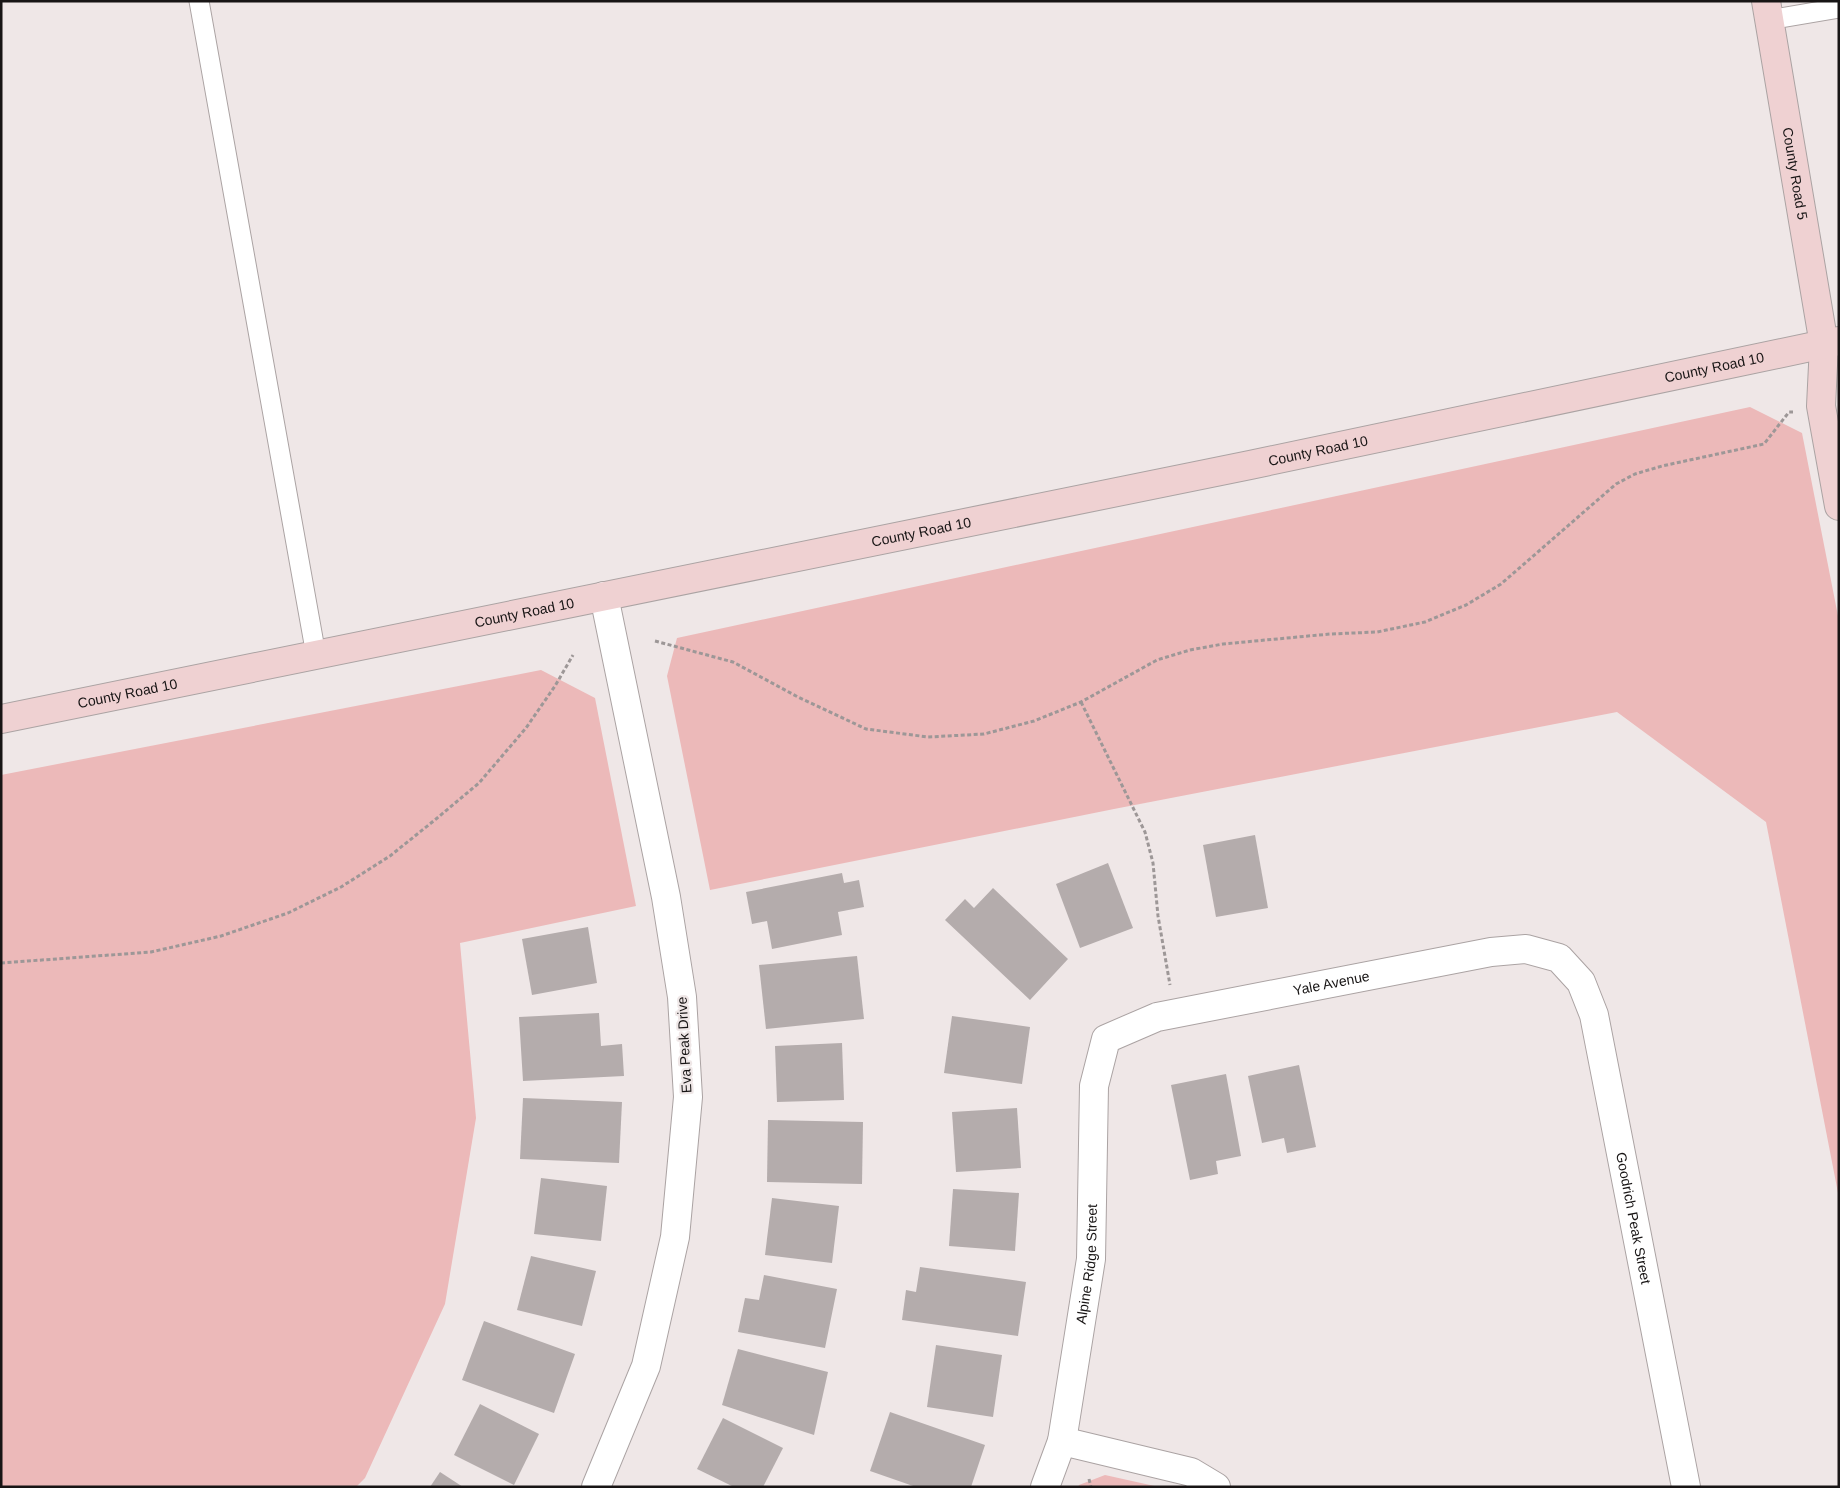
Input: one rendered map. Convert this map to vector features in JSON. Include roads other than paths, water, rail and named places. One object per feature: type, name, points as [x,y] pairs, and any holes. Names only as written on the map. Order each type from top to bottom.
[{"type":"street","name":"County Road 5","points":[[1768,11],[1839,374]]},
{"type":"street","name":"County Road 10","points":[[1,720],[1260,463],[1832,343]]},
{"type":"street","name":"County Road 5","points":[[1832,343],[1821,406],[1839,506]]},
{"type":"street","name":"Eva Peak Drive","points":[[596,1487],[646,1366],[675,1237],[688,1097],[682,997],[666,897],[604,596]]},
{"type":"street","name":"Yale Avenue","points":[[1106,1040],[1157,1017],[1491,952],[1526,949],[1560,958]]},
{"type":"street","name":"Goodrich Peak Street","points":[[1560,958],[1581,982],[1594,1015],[1686,1487]]},
{"type":"street","name":"Alpine Ridge Street","points":[[1044,1487],[1062,1441],[1092,1259],[1094,1086],[1106,1040]]},
{"type":"street","points":[[1062,1441],[1191,1472],[1216,1487]]},
{"type":"lane","points":[[198,1],[316,655]]},
{"type":"lane","points":[[1768,11],[1839,8]]}]
